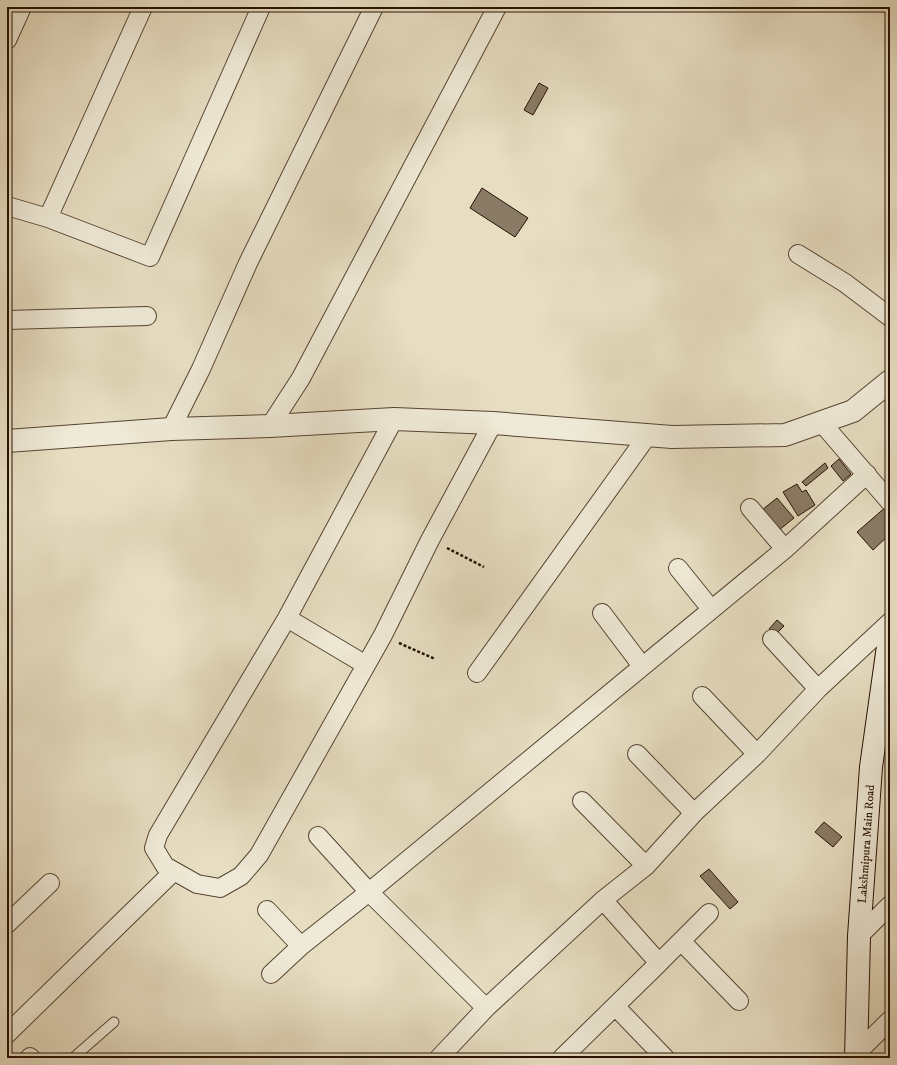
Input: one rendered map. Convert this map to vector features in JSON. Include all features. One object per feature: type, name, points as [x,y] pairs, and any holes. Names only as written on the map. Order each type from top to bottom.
[{"type":"street","points":[[7,40],[22,7]]},
{"type":"street","points":[[48,218],[143,7]]},
{"type":"street","points":[[7,206],[48,218],[150,257],[261,7]]},
{"type":"street","points":[[171,429],[202,369],[248,264],[374,7]]},
{"type":"street","points":[[270,426],[301,378],[497,7]]},
{"type":"street","points":[[798,254],[845,283],[890,317]]},
{"type":"street","points":[[7,320],[147,316]]},
{"type":"street","points":[[7,441],[171,429],[270,426],[394,419],[493,423],[672,437],[785,435],[853,411],[890,381]]},
{"type":"street","points":[[394,419],[287,618],[158,835],[154,848],[165,866],[197,884],[220,888],[241,876],[259,855],[366,665],[430,540],[493,423]]},
{"type":"street","points":[[821,422],[890,502]]},
{"type":"street","points":[[477,674],[648,435]]},
{"type":"street","points":[[271,974],[301,946],[370,892],[785,549],[867,474]]},
{"type":"street","points":[[750,508],[785,549]]},
{"type":"street","points":[[678,568],[711,609]]},
{"type":"street","points":[[602,613],[642,666]]},
{"type":"street","points":[[287,618],[366,665]]},
{"type":"street","points":[[439,1058],[486,1008],[603,900],[646,866],[694,813],[757,754],[818,689],[890,622]]},
{"type":"street","name":"Lakshmipura Main Road","points":[[856,1056],[859,936],[871,767],[890,632]]},
{"type":"street","points":[[772,639],[818,689]]},
{"type":"street","points":[[702,696],[757,754]]},
{"type":"street","points":[[638,754],[694,813]]},
{"type":"street","points":[[582,802],[646,866]]},
{"type":"street","points":[[318,836],[370,892],[486,1008]]},
{"type":"street","points":[[7,1034],[174,871]]},
{"type":"street","points":[[7,924],[50,883]]},
{"type":"street","points":[[603,900],[659,963]]},
{"type":"street","points":[[859,936],[890,905]]},
{"type":"street","points":[[267,910],[301,946]]},
{"type":"street","points":[[562,1058],[708,913]]},
{"type":"street","points":[[680,941],[739,1001]]},
{"type":"street","points":[[615,1006],[665,1058]]},
{"type":"street","points":[[856,1056],[890,1020]]},
{"type":"lane","points":[[73,1058],[114,1022]]},
{"type":"path","points":[[430,540],[484,567]]},
{"type":"path","points":[[382,635],[435,660]]},
{"type":"building","points":[[539,83],[548,88],[533,115],[524,110]]},
{"type":"building","points":[[482,188],[528,218],[515,237],[470,208]]},
{"type":"building","points":[[839,459],[851,474],[843,481],[831,466]]},
{"type":"building","points":[[825,463],[828,468],[806,486],[802,482]]},
{"type":"building","points":[[797,484],[802,492],[806,490],[815,505],[798,516],[783,492]]},
{"type":"building","points":[[777,498],[794,518],[779,530],[762,510]]},
{"type":"building","points":[[887,506],[890,509],[890,523],[888,525],[890,527],[890,534],[873,550],[857,532]]},
{"type":"building","points":[[777,620],[784,626],[775,635],[769,629]]},
{"type":"building","points":[[824,822],[842,837],[833,847],[815,832]]},
{"type":"building","points":[[709,869],[738,902],[730,909],[700,876]]},
{"type":"building","points":[[890,943],[890,952],[886,948]]}]
